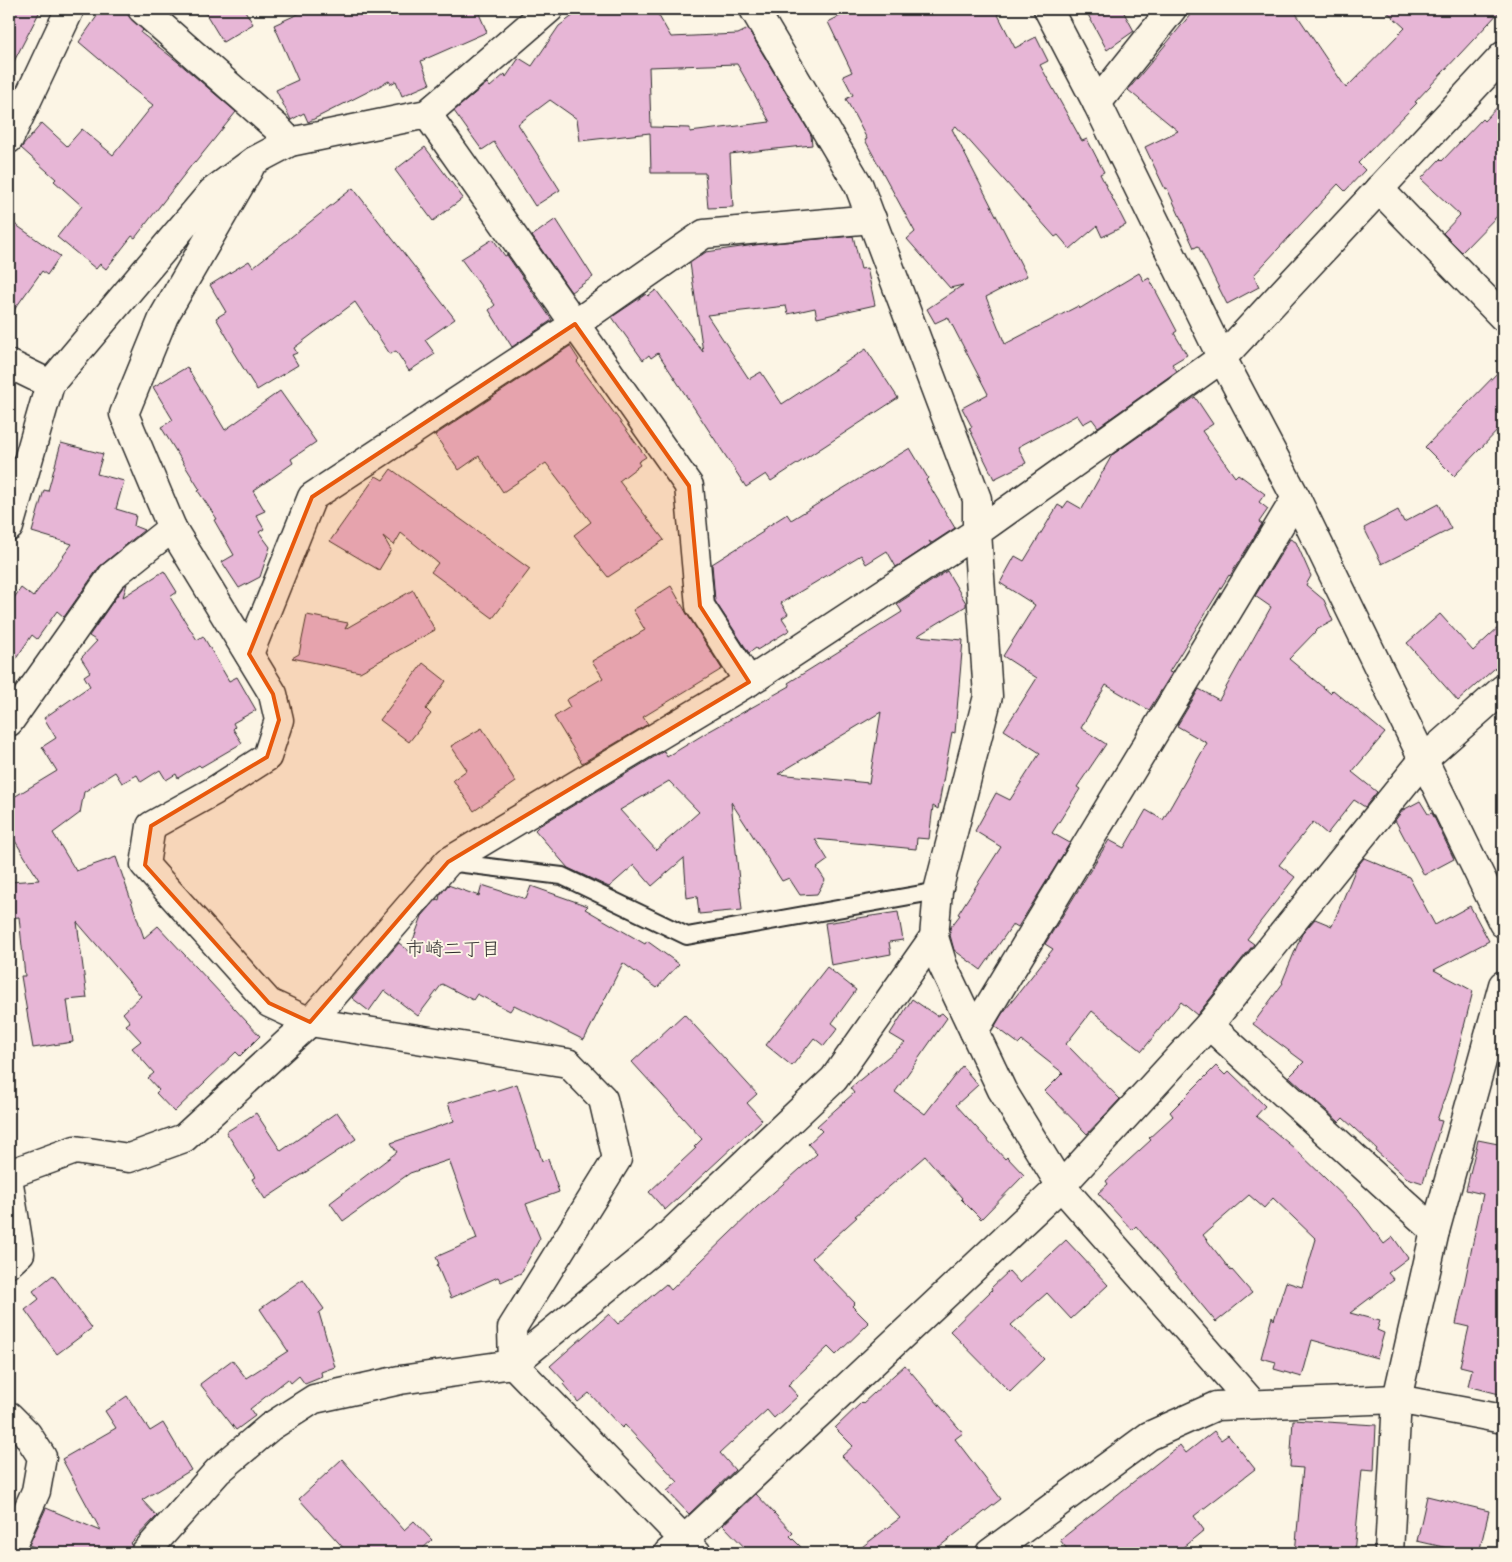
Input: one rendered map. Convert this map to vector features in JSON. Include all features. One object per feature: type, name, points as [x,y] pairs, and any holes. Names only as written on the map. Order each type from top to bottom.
[{"type":"street","points":[[9,139],[70,9]]},
{"type":"street","points":[[142,9],[276,126],[290,142]]},
{"type":"street","points":[[9,527],[50,384],[212,192],[254,161],[290,142],[427,114],[549,9]]},
{"type":"street","points":[[754,9],[859,186],[977,499],[988,696],[938,892],[934,937],[943,966],[1002,1090],[1061,1186],[1253,1404]]},
{"type":"street","points":[[1048,9],[1097,103],[1222,358],[1296,498],[1503,923]]},
{"type":"street","points":[[1097,103],[1172,9]]},
{"type":"street","points":[[9,1174],[75,1150],[129,1158],[184,1138],[310,1022],[448,862],[749,682],[978,532],[1222,358],[1503,56]]},
{"type":"street","points":[[427,114],[689,486],[700,606],[749,682]]},
{"type":"street","points":[[254,161],[164,316],[124,414],[172,528],[273,694],[279,720],[268,757],[214,791],[151,826],[145,865],[269,1003],[310,1022],[568,1063],[603,1099],[617,1159],[512,1328],[514,1364],[683,1549],[1061,1186],[1209,1025],[1424,759],[1503,689]]},
{"type":"street","points":[[1379,189],[1503,317]]},
{"type":"street","points":[[249,654],[312,497],[575,324],[704,234],[872,218]]},
{"type":"street","points":[[9,364],[50,384]]},
{"type":"street","points":[[974,1031],[1296,498]]},
{"type":"street","points":[[9,722],[112,576],[172,528]]},
{"type":"street","points":[[145,1553],[218,1471],[270,1427],[314,1399],[400,1380],[514,1364],[654,1249],[834,1079],[934,937]]},
{"type":"street","points":[[1389,1553],[1397,1399],[1435,1231],[1503,985]]},
{"type":"street","points":[[1209,1025],[1435,1231]]},
{"type":"street","points":[[9,1184],[20,1253],[9,1264]]},
{"type":"street","points":[[990,1553],[1149,1436],[1216,1406],[1397,1399],[1503,1419]]},
{"type":"street","points":[[9,1416],[27,1434],[42,1457],[36,1491],[9,1552]]},
{"type":"lane","points":[[448,862],[562,876],[688,936],[938,892]]},
{"type":"highlighted area","points":[[575,324],[689,486],[700,606],[749,682],[448,862],[310,1022],[269,1003],[145,865],[151,826],[267,757],[279,720],[273,694],[249,654],[312,497]]},
{"type":"building","points":[[9,9],[41,9],[9,71]]},
{"type":"building","points":[[102,9],[122,9],[143,30],[141,33],[236,112],[135,238],[132,236],[106,269],[100,264],[96,269],[57,237],[82,206],[54,181],[56,179],[21,148],[42,123],[67,146],[82,129],[113,155],[153,105],[79,42]]},
{"type":"building","points":[[203,9],[244,9],[253,24],[223,42]]},
{"type":"building","points":[[309,9],[477,9],[487,32],[421,61],[430,84],[402,96],[396,81],[391,84],[389,81],[308,122],[304,113],[291,120],[276,90],[298,80],[274,25]]},
{"type":"building","points":[[582,9],[655,9],[671,37],[738,34],[748,29],[811,135],[812,145],[730,154],[733,207],[708,208],[705,173],[651,173],[650,133],[580,141],[577,119],[550,100],[518,124],[560,190],[535,206],[494,142],[482,150],[454,111],[487,83],[490,87],[505,74],[506,77],[519,58],[532,66],[559,26]],"holes":[[[737,64],[770,122],[690,132],[690,128],[651,127],[649,67]]]},
{"type":"building","points":[[854,9],[995,9],[1015,48],[1036,37],[1048,61],[1040,65],[1082,141],[1087,139],[1104,172],[1100,174],[1126,225],[1102,237],[1097,226],[1070,249],[1058,235],[1055,237],[956,126],[952,129],[1027,276],[986,297],[1005,344],[1078,306],[1079,309],[1139,273],[1144,281],[1149,278],[1177,331],[1174,333],[1187,355],[1172,364],[1177,371],[1098,427],[1092,419],[1083,424],[1077,415],[1018,447],[1026,463],[994,479],[969,428],[972,427],[962,408],[988,394],[948,317],[935,323],[927,309],[963,285],[950,288],[907,239],[915,232],[865,140],[867,139],[846,99],[853,95],[843,76],[852,72],[828,22]]},
{"type":"building","points":[[1085,9],[1122,9],[1134,31],[1107,50]]},
{"type":"building","points":[[1195,9],[1293,9],[1346,88],[1405,28],[1384,9],[1502,9],[1415,102],[1417,103],[1358,163],[1365,170],[1345,191],[1338,184],[1254,275],[1259,287],[1227,304],[1198,246],[1194,248],[1167,188],[1165,189],[1145,147],[1178,131],[1128,90]]},
{"type":"building","points":[[1503,101],[1503,210],[1462,252],[1443,233],[1460,215],[1421,179]]},
{"type":"building","points":[[425,147],[463,198],[433,221],[395,170]]},
{"type":"building","points":[[353,188],[455,319],[425,340],[435,354],[409,371],[396,351],[390,354],[355,302],[294,348],[297,353],[292,355],[298,365],[257,390],[232,350],[234,349],[216,318],[226,312],[210,285],[249,261],[253,267]]},
{"type":"building","points":[[556,219],[593,277],[571,292],[532,236]]},
{"type":"building","points":[[9,220],[60,256],[47,275],[42,271],[9,317]]},
{"type":"building","points":[[853,236],[861,269],[867,268],[875,305],[817,318],[815,308],[788,314],[786,306],[707,315],[749,379],[761,372],[782,404],[866,349],[898,398],[771,481],[766,474],[746,487],[658,353],[651,358],[649,355],[643,360],[612,317],[646,294],[648,296],[656,290],[703,352],[690,263],[706,252],[762,244]]},
{"type":"building","points":[[493,239],[505,256],[507,255],[552,320],[512,347],[489,310],[495,305],[461,259]]},
{"type":"building","points":[[570,346],[579,360],[577,362],[646,457],[638,462],[640,465],[619,481],[664,540],[608,577],[574,535],[591,522],[546,463],[503,492],[479,456],[459,470],[435,435]]},
{"type":"building","points":[[187,367],[225,430],[280,391],[316,442],[291,459],[293,463],[253,491],[265,511],[256,515],[264,529],[259,532],[270,547],[260,577],[239,588],[222,562],[234,555],[214,520],[217,519],[198,491],[200,490],[161,427],[173,420],[153,387]]},
{"type":"building","points":[[1503,367],[1503,425],[1454,476],[1425,447]]},
{"type":"building","points":[[1195,397],[1213,424],[1202,431],[1235,477],[1238,474],[1265,494],[1259,502],[1268,509],[1259,522],[1262,524],[1169,672],[1172,673],[1149,710],[1106,685],[1081,728],[1106,744],[1077,787],[1080,789],[1052,833],[1070,843],[1018,927],[1013,924],[981,970],[954,950],[950,935],[950,928],[960,915],[958,914],[1001,847],[975,831],[996,793],[1010,800],[1040,753],[1004,730],[1037,678],[1003,656],[1035,605],[1000,583],[1015,556],[1024,561],[1058,505],[1063,508],[1068,501],[1082,509],[1112,455]]},
{"type":"building","points":[[61,443],[103,454],[97,474],[124,481],[116,509],[136,515],[134,526],[144,530],[99,567],[64,617],[57,611],[37,639],[32,635],[9,669],[9,605],[21,588],[33,597],[72,544],[32,532],[44,490],[48,491]]},
{"type":"building","points":[[910,448],[928,478],[926,480],[955,528],[932,543],[929,541],[931,544],[896,567],[887,551],[866,564],[861,555],[781,603],[788,614],[782,618],[790,630],[749,653],[715,601],[712,564],[763,532],[762,530],[787,514],[791,520]]},
{"type":"building","points":[[391,469],[530,569],[493,618],[431,572],[438,563],[401,533],[394,545],[383,536],[391,550],[379,570],[330,541],[376,476],[383,480]]},
{"type":"building","points":[[1438,504],[1451,529],[1382,564],[1364,528],[1398,510],[1404,522]]},
{"type":"building","points":[[1290,539],[1296,542],[1311,576],[1306,585],[1324,600],[1333,621],[1318,629],[1289,659],[1330,693],[1333,690],[1385,733],[1352,772],[1377,792],[1365,807],[1354,800],[1327,834],[1313,822],[1279,865],[1295,877],[1247,939],[1254,944],[1197,1015],[1181,1002],[1142,1051],[1092,1011],[1066,1044],[1120,1099],[1087,1134],[1045,1091],[1063,1073],[1022,1041],[1019,1044],[995,1026],[1002,1014],[1053,949],[1045,944],[1109,840],[1124,848],[1146,810],[1163,820],[1207,743],[1177,726],[1199,689],[1219,700],[1271,607],[1255,596]]},
{"type":"building","points":[[164,571],[177,592],[170,597],[197,640],[203,636],[229,681],[237,677],[256,710],[233,723],[235,727],[233,729],[242,743],[178,778],[176,774],[166,780],[160,770],[141,782],[137,775],[122,783],[115,772],[84,792],[80,813],[53,833],[76,871],[116,857],[144,938],[158,926],[260,1036],[240,1056],[236,1052],[174,1112],[156,1093],[159,1090],[148,1078],[154,1073],[132,1048],[141,1041],[126,1025],[130,1022],[123,1013],[141,996],[77,922],[87,998],[67,1000],[73,1042],[33,1048],[21,976],[25,976],[19,917],[9,918],[9,882],[39,880],[9,831],[9,800],[57,771],[42,747],[56,738],[44,718],[90,686],[84,676],[90,672],[81,658],[97,641],[89,636],[123,587],[127,584],[123,597]]},
{"type":"building","points":[[947,571],[966,603],[966,606],[917,636],[963,640],[955,733],[952,732],[938,809],[933,806],[929,839],[917,838],[916,849],[815,839],[828,860],[817,868],[825,880],[817,894],[800,895],[789,878],[782,881],[731,802],[742,910],[699,914],[697,896],[687,898],[684,858],[652,886],[634,865],[609,887],[568,868],[535,830],[664,751],[667,757],[790,686],[788,683],[902,612],[897,604]],"holes":[[[881,712],[869,783],[778,774]],[[669,781],[699,812],[656,850],[620,810]]]},
{"type":"building","points":[[671,586],[722,669],[643,717],[648,724],[582,763],[554,717],[570,707],[566,700],[603,678],[592,661],[645,630],[633,610]]},
{"type":"building","points":[[413,590],[435,630],[360,672],[292,658],[299,654],[307,615],[348,623],[345,629]]},
{"type":"building","points":[[1440,614],[1473,651],[1503,623],[1503,661],[1458,701],[1407,643]]},
{"type":"building","points":[[423,663],[446,681],[426,709],[431,714],[409,742],[380,720]]},
{"type":"building","points":[[482,728],[516,782],[474,811],[453,780],[467,770],[451,746]]},
{"type":"building","points":[[1420,801],[1428,814],[1432,813],[1454,859],[1424,875],[1395,820],[1403,810]]},
{"type":"building","points":[[1364,858],[1409,877],[1435,925],[1470,906],[1489,941],[1434,970],[1473,991],[1450,1082],[1437,1120],[1442,1121],[1423,1183],[1407,1178],[1376,1151],[1377,1149],[1343,1118],[1339,1122],[1289,1077],[1304,1062],[1253,1024],[1283,983],[1302,934],[1315,919],[1332,926],[1356,868]]},
{"type":"building","points":[[448,885],[479,896],[482,885],[526,899],[531,886],[588,906],[585,909],[645,944],[647,941],[679,964],[657,988],[623,963],[584,1040],[514,1005],[510,1011],[477,994],[473,1000],[442,984],[418,1016],[384,990],[369,1011],[352,998],[399,943],[409,951],[422,916],[437,899],[439,900],[440,895]]},
{"type":"building","points":[[898,912],[903,940],[889,942],[891,954],[831,965],[825,923]]},
{"type":"building","points":[[827,967],[856,990],[832,1023],[838,1028],[824,1046],[814,1038],[792,1066],[766,1045]]},
{"type":"building","points":[[912,999],[937,1016],[942,1013],[947,1018],[895,1092],[925,1114],[962,1066],[978,1085],[956,1105],[1005,1159],[1007,1157],[1024,1175],[981,1219],[961,1199],[925,1156],[855,1216],[857,1217],[812,1258],[855,1303],[852,1306],[869,1323],[836,1355],[828,1347],[788,1385],[798,1396],[774,1418],[767,1410],[720,1453],[735,1470],[689,1514],[667,1491],[678,1482],[625,1425],[622,1428],[589,1393],[578,1402],[563,1384],[565,1382],[550,1366],[609,1314],[618,1324],[666,1284],[671,1290],[757,1207],[817,1154],[808,1144],[822,1131],[817,1126],[854,1093],[850,1088],[905,1043],[890,1034]]},
{"type":"building","points":[[684,1014],[757,1094],[747,1103],[762,1120],[665,1210],[649,1192],[696,1148],[694,1147],[702,1139],[632,1062]]},
{"type":"building","points":[[1216,1066],[1225,1075],[1229,1071],[1265,1106],[1256,1116],[1294,1148],[1358,1210],[1384,1244],[1393,1237],[1408,1258],[1388,1273],[1394,1280],[1350,1313],[1380,1321],[1377,1330],[1384,1333],[1377,1358],[1312,1340],[1302,1377],[1274,1369],[1276,1362],[1261,1358],[1272,1317],[1274,1320],[1286,1282],[1302,1287],[1316,1239],[1273,1198],[1264,1208],[1249,1195],[1203,1235],[1231,1271],[1252,1293],[1216,1322],[1136,1226],[1132,1230],[1098,1193],[1108,1184],[1106,1181],[1151,1140],[1149,1138],[1173,1116],[1170,1112]]},
{"type":"building","points":[[517,1084],[542,1161],[548,1159],[559,1192],[526,1204],[540,1238],[521,1273],[501,1282],[498,1277],[451,1298],[437,1265],[439,1264],[436,1257],[477,1239],[449,1160],[410,1173],[343,1221],[330,1203],[397,1152],[391,1143],[454,1121],[448,1103]]},
{"type":"building","points":[[337,1112],[356,1139],[265,1199],[252,1179],[255,1177],[226,1132],[256,1113],[281,1151]]},
{"type":"building","points":[[1478,1140],[1503,1145],[1503,1395],[1468,1386],[1472,1369],[1460,1366],[1469,1327],[1456,1324],[1483,1194],[1466,1190]]},
{"type":"building","points":[[1066,1240],[1108,1285],[1071,1319],[1047,1293],[1011,1325],[1044,1359],[1010,1392],[950,1331],[1009,1271],[1020,1283]]},
{"type":"building","points":[[53,1275],[92,1328],[57,1354],[25,1310],[39,1299],[33,1291]]},
{"type":"building","points":[[303,1279],[324,1309],[319,1313],[335,1367],[321,1372],[322,1377],[305,1384],[299,1376],[291,1383],[288,1379],[250,1409],[255,1416],[236,1430],[200,1384],[232,1360],[246,1378],[288,1351],[260,1309]]},
{"type":"building","points":[[905,1365],[963,1433],[955,1439],[1001,1499],[931,1553],[854,1553],[900,1518],[842,1456],[853,1446],[835,1428]]},
{"type":"building","points":[[127,1396],[150,1431],[163,1423],[191,1470],[142,1500],[157,1516],[130,1544],[132,1545],[130,1553],[50,1553],[29,1545],[46,1508],[101,1531],[62,1459],[116,1428],[105,1411]]},
{"type":"building","points":[[1293,1420],[1376,1425],[1374,1471],[1362,1470],[1354,1553],[1295,1553],[1303,1468],[1290,1467]]},
{"type":"building","points":[[1214,1431],[1221,1440],[1228,1435],[1255,1469],[1194,1516],[1204,1530],[1176,1553],[1070,1553],[1060,1540],[1180,1445],[1186,1453]]},
{"type":"building","points":[[342,1459],[404,1530],[414,1521],[432,1540],[422,1549],[425,1553],[348,1553],[299,1499]]},
{"type":"building","points":[[756,1494],[793,1533],[790,1536],[807,1553],[750,1553],[723,1525]]},
{"type":"building","points":[[1427,1496],[1489,1511],[1479,1553],[1469,1553],[1417,1541]]},
{"type":"district","name":"市崎二丁目","points":[[453,948]]}]
